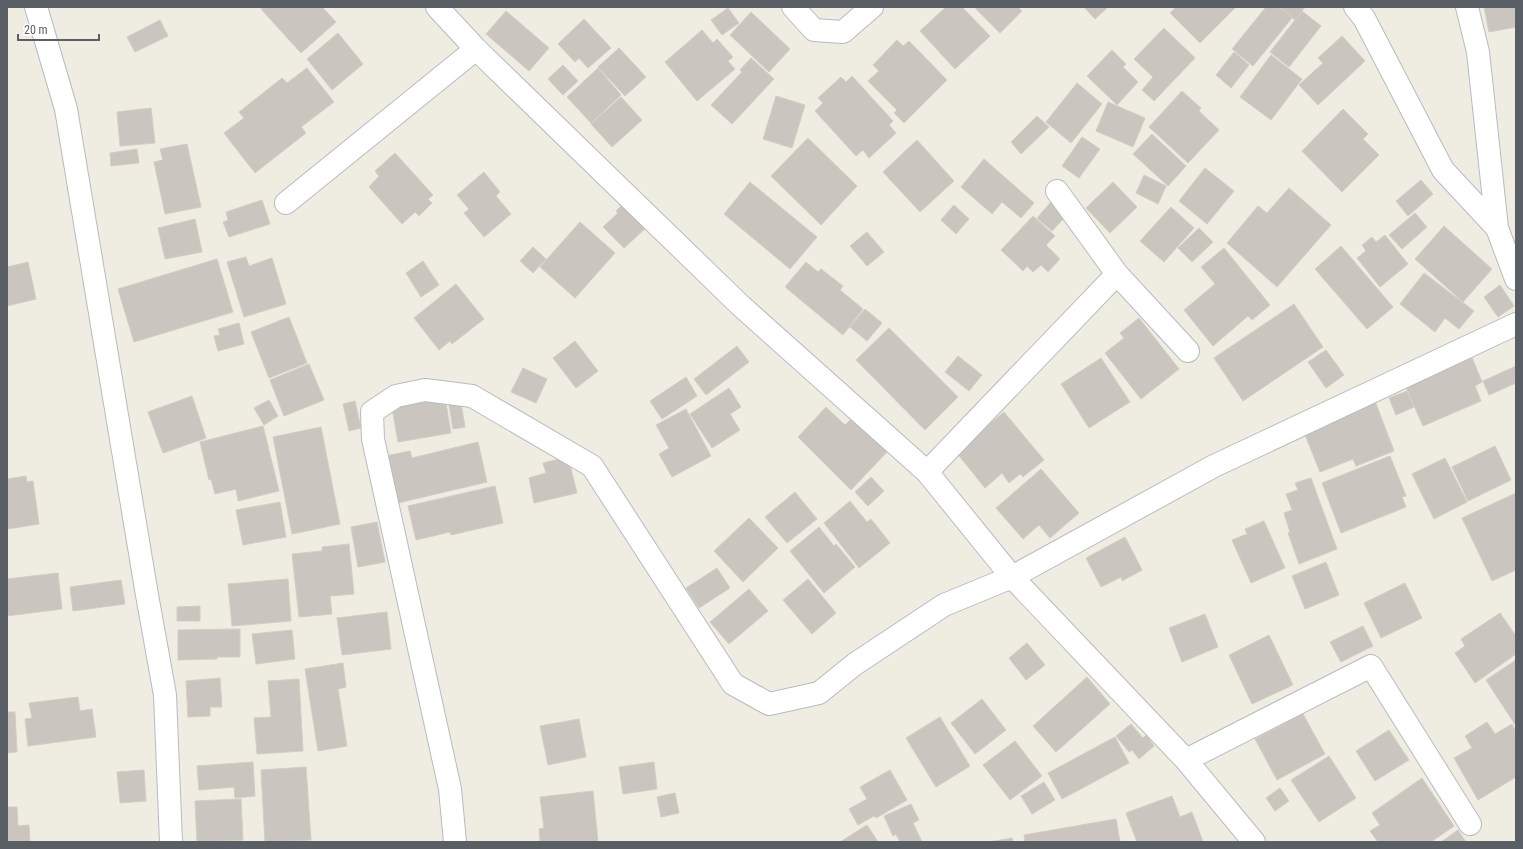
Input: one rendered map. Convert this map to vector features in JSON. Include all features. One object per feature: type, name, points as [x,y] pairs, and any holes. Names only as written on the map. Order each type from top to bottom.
[{"type":"street","points":[[36,7],[66,109],[146,595],[165,695],[171,842]]},
{"type":"street","points":[[438,7],[476,49],[740,305],[928,472],[1012,578],[1186,760],[1254,842]]},
{"type":"street","points":[[793,7],[814,30],[843,32],[872,7]]},
{"type":"street","points":[[1355,7],[1364,18],[1443,170],[1497,228]]},
{"type":"street","points":[[1467,7],[1478,52],[1497,228],[1516,279]]},
{"type":"street","points":[[286,203],[476,49]]},
{"type":"street","points":[[1057,191],[1117,274],[1188,351]]},
{"type":"street","points":[[928,472],[1117,274]]},
{"type":"street","points":[[456,842],[450,789],[373,439],[372,412],[396,396],[425,390],[472,396],[592,466],[733,684],[769,704],[819,693],[855,664],[944,605],[1012,578],[1214,466],[1516,324]]},
{"type":"street","points":[[1186,760],[1371,666],[1470,824]]},
{"type":"building","points":[[264,7],[324,7],[323,8],[336,22],[301,53],[261,9]]},
{"type":"building","points":[[946,7],[962,7],[990,36],[955,69],[920,31]]},
{"type":"building","points":[[974,7],[1018,7],[1022,11],[1000,33]]},
{"type":"building","points":[[1084,7],[1108,7],[1095,19]]},
{"type":"building","points":[[1176,7],[1236,7],[1200,43],[1170,13]]},
{"type":"building","points":[[1266,7],[1279,7],[1292,18],[1253,66],[1232,49]]},
{"type":"building","points":[[1280,7],[1305,7],[1295,20]]},
{"type":"building","points":[[1484,7],[1516,7],[1516,27],[1489,32]]},
{"type":"building","points":[[728,8],[739,23],[722,35],[711,20]]},
{"type":"building","points":[[506,11],[549,48],[529,71],[486,34]]},
{"type":"building","points":[[1302,11],[1321,26],[1289,67],[1270,52]]},
{"type":"building","points":[[751,12],[790,49],[769,72],[730,35]]},
{"type":"building","points":[[584,19],[611,48],[588,68],[579,58],[575,62],[558,44]]},
{"type":"building","points":[[160,20],[168,36],[135,52],[127,37]]},
{"type":"building","points":[[1164,28],[1195,58],[1154,101],[1142,90],[1153,77],[1134,59]]},
{"type":"building","points":[[702,30],[713,43],[717,39],[733,57],[728,61],[735,69],[697,101],[665,62]]},
{"type":"building","points":[[338,33],[363,64],[332,90],[307,59]]},
{"type":"building","points":[[1342,36],[1365,61],[1318,105],[1299,85],[1323,63],[1318,58]]},
{"type":"building","points":[[897,40],[903,46],[909,41],[947,80],[904,123],[894,113],[897,110],[868,81],[879,71],[873,65]]},
{"type":"building","points":[[619,48],[646,77],[625,96],[598,67]]},
{"type":"building","points":[[1112,50],[1126,64],[1123,67],[1138,82],[1117,105],[1087,76]]},
{"type":"building","points":[[1234,52],[1249,65],[1231,88],[1216,75]]},
{"type":"building","points":[[1271,55],[1302,79],[1271,120],[1240,97]]},
{"type":"building","points":[[751,58],[774,79],[732,124],[711,105],[742,72],[740,70]]},
{"type":"building","points":[[563,65],[578,81],[563,95],[548,79]]},
{"type":"building","points":[[307,68],[334,102],[301,127],[306,133],[255,173],[224,133],[244,118],[239,112],[282,78],[287,83]]},
{"type":"building","points":[[598,68],[621,95],[591,123],[567,97]]},
{"type":"building","points":[[852,76],[893,121],[889,125],[896,133],[869,158],[863,150],[856,156],[815,111],[823,103],[818,98],[841,77],[846,82]]},
{"type":"building","points":[[1077,83],[1102,104],[1071,143],[1046,122]]},
{"type":"building","points":[[1182,91],[1201,108],[1199,111],[1219,130],[1188,163],[1149,127]]},
{"type":"building","points":[[776,96],[805,105],[792,148],[763,139]]},
{"type":"building","points":[[621,97],[642,120],[612,147],[591,124]]},
{"type":"building","points":[[1108,102],[1145,118],[1133,147],[1096,131]]},
{"type":"building","points":[[151,108],[155,143],[120,146],[117,112]]},
{"type":"building","points":[[1343,109],[1368,134],[1363,139],[1379,155],[1342,192],[1302,151]]},
{"type":"building","points":[[1037,116],[1049,127],[1021,154],[1011,142]]},
{"type":"building","points":[[1152,134],[1186,166],[1168,186],[1133,154]]},
{"type":"building","points":[[1082,137],[1100,149],[1079,178],[1062,166]]},
{"type":"building","points":[[808,138],[857,186],[821,225],[771,176]]},
{"type":"building","points":[[917,140],[954,181],[920,212],[883,172]]},
{"type":"building","points":[[187,144],[201,207],[165,214],[154,162],[163,160],[160,149]]},
{"type":"building","points":[[137,149],[139,163],[111,166],[110,153]]},
{"type":"building","points":[[395,153],[433,195],[428,199],[432,203],[419,216],[415,212],[402,224],[369,187],[379,176],[375,171]]},
{"type":"building","points":[[984,159],[1034,203],[1021,218],[1002,202],[992,214],[961,187]]},
{"type":"building","points":[[1205,168],[1234,191],[1207,224],[1179,201]]},
{"type":"building","points":[[484,172],[500,192],[496,196],[511,214],[484,237],[464,213],[469,209],[457,195]]},
{"type":"building","points":[[1144,175],[1166,186],[1158,204],[1136,193]]},
{"type":"building","points":[[1421,180],[1433,194],[1408,216],[1396,201]]},
{"type":"building","points":[[750,182],[817,237],[790,269],[724,214]]},
{"type":"building","points":[[1113,182],[1137,207],[1110,233],[1086,208]]},
{"type":"building","points":[[1289,188],[1331,225],[1277,287],[1227,243],[1258,206],[1267,213]]},
{"type":"building","points":[[262,200],[270,224],[229,237],[223,222],[228,220],[226,212]]},
{"type":"building","points":[[626,201],[649,225],[624,248],[603,227],[618,213],[616,211]]},
{"type":"building","points":[[1051,202],[1066,216],[1052,231],[1037,218]]},
{"type":"building","points":[[954,205],[969,219],[956,234],[941,220]]},
{"type":"building","points":[[1171,207],[1194,228],[1164,262],[1140,241]]},
{"type":"building","points":[[1415,213],[1427,227],[1402,249],[1389,235]]},
{"type":"building","points":[[1033,216],[1055,236],[1046,245],[1060,259],[1048,272],[1041,265],[1033,272],[1027,266],[1023,271],[1001,250]]},
{"type":"building","points":[[195,219],[202,252],[165,259],[158,228]]},
{"type":"building","points":[[580,222],[615,253],[575,298],[540,267]]},
{"type":"building","points":[[1444,226],[1492,269],[1463,302],[1415,259]]},
{"type":"building","points":[[1199,228],[1213,242],[1192,262],[1178,248]]},
{"type":"building","points":[[867,232],[884,252],[867,266],[850,246]]},
{"type":"building","points":[[1385,235],[1408,264],[1380,287],[1357,258],[1366,251],[1362,245],[1372,237],[1376,242]]},
{"type":"building","points":[[1341,246],[1393,307],[1367,329],[1315,269]]},
{"type":"building","points":[[533,247],[546,259],[533,273],[520,261]]},
{"type":"building","points":[[1224,248],[1270,305],[1252,320],[1248,316],[1213,346],[1184,310],[1215,284],[1201,267]]},
{"type":"building","points":[[246,257],[249,266],[272,258],[286,304],[244,317],[227,262]]},
{"type":"building","points":[[217,259],[233,312],[134,342],[118,289]]},
{"type":"building","points":[[423,261],[439,285],[421,297],[406,273]]},
{"type":"building","points":[[28,262],[36,299],[7,306],[7,267]]},
{"type":"building","points":[[806,262],[818,272],[821,269],[843,286],[840,290],[863,309],[843,335],[785,287]]},
{"type":"building","points":[[1424,273],[1474,311],[1459,329],[1445,318],[1435,332],[1400,304]]},
{"type":"building","points":[[456,284],[484,319],[452,344],[450,341],[439,350],[414,318]]},
{"type":"building","points":[[1500,285],[1514,306],[1498,317],[1484,297]]},
{"type":"building","points":[[1294,304],[1323,347],[1243,401],[1214,358]]},
{"type":"building","points":[[865,309],[882,323],[867,341],[850,327]]},
{"type":"building","points":[[289,317],[307,363],[269,378],[251,332]]},
{"type":"building","points":[[1139,318],[1179,369],[1141,399],[1105,353],[1124,338],[1120,333]]},
{"type":"building","points":[[239,323],[244,344],[218,351],[214,336],[220,335],[218,329]]},
{"type":"building","points":[[889,328],[958,397],[925,430],[856,360]]},
{"type":"building","points":[[575,341],[598,371],[576,388],[553,358]]},
{"type":"building","points":[[737,346],[749,362],[706,395],[694,379]]},
{"type":"building","points":[[1326,350],[1344,375],[1326,388],[1308,362]]},
{"type":"building","points":[[1471,355],[1482,382],[1475,386],[1481,401],[1423,426],[1405,385]]},
{"type":"building","points":[[958,356],[982,375],[969,391],[945,372]]},
{"type":"building","points":[[1101,358],[1130,402],[1089,428],[1061,384]]},
{"type":"building","points":[[309,364],[324,400],[284,416],[270,380]]},
{"type":"building","points":[[1516,366],[1516,383],[1489,395],[1483,381]]},
{"type":"building","points":[[523,368],[547,379],[536,403],[511,392]]},
{"type":"building","points":[[686,377],[697,396],[662,419],[650,401]]},
{"type":"building","points":[[729,388],[741,407],[730,414],[740,430],[712,448],[690,414]]},
{"type":"building","points":[[1407,391],[1414,407],[1396,415],[1389,398]]},
{"type":"building","points":[[192,396],[206,438],[163,453],[148,412]]},
{"type":"building","points":[[445,398],[451,433],[398,442],[392,407]]},
{"type":"building","points":[[269,400],[278,416],[264,425],[254,408]]},
{"type":"building","points":[[355,401],[361,428],[349,431],[343,404]]},
{"type":"building","points":[[1375,401],[1394,451],[1356,466],[1353,459],[1320,472],[1304,432]]},
{"type":"building","points":[[461,403],[465,427],[453,429],[449,405]]},
{"type":"building","points":[[826,407],[845,425],[852,418],[887,452],[851,490],[798,437]]},
{"type":"building","points":[[686,409],[711,456],[672,477],[659,454],[669,448],[656,425]]},
{"type":"building","points":[[1004,412],[1044,460],[1023,477],[1020,474],[1009,483],[1002,473],[985,488],[956,452]]},
{"type":"building","points":[[263,426],[279,491],[238,501],[236,489],[215,494],[211,479],[209,480],[200,442]]},
{"type":"building","points":[[321,427],[340,524],[292,534],[273,437]]},
{"type":"building","points":[[478,442],[487,482],[398,503],[386,456],[410,451],[412,458]]},
{"type":"building","points":[[1495,446],[1511,480],[1468,501],[1452,467]]},
{"type":"building","points":[[1390,456],[1406,496],[1402,497],[1406,507],[1341,533],[1322,483]]},
{"type":"building","points":[[568,457],[577,493],[534,503],[529,478],[546,473],[543,463]]},
{"type":"building","points":[[1445,458],[1467,502],[1434,519],[1412,474]]},
{"type":"building","points":[[1041,469],[1079,513],[1050,538],[1039,525],[1023,539],[996,508]]},
{"type":"building","points":[[26,476],[27,482],[33,481],[39,524],[7,529],[7,479]]},
{"type":"building","points":[[871,477],[884,491],[868,506],[855,492]]},
{"type":"building","points":[[1311,478],[1337,549],[1299,564],[1288,533],[1290,532],[1284,513],[1292,510],[1286,494],[1298,490],[1295,483]]},
{"type":"building","points":[[495,486],[503,523],[451,535],[450,532],[416,540],[408,506]]},
{"type":"building","points":[[795,492],[817,519],[787,543],[765,517]]},
{"type":"building","points":[[1516,493],[1516,570],[1492,581],[1462,518]]},
{"type":"building","points":[[850,501],[867,522],[871,519],[890,543],[859,568],[824,523]]},
{"type":"building","points":[[280,502],[286,537],[243,545],[236,510]]},
{"type":"building","points":[[749,518],[778,548],[743,582],[714,551]]},
{"type":"building","points":[[1264,521],[1285,568],[1251,583],[1232,540],[1247,534],[1245,529]]},
{"type":"building","points":[[377,522],[385,562],[358,567],[351,527]]},
{"type":"building","points":[[819,527],[834,546],[836,544],[855,567],[824,593],[790,551]]},
{"type":"building","points":[[1125,537],[1142,570],[1122,581],[1121,577],[1101,587],[1086,558]]},
{"type":"building","points":[[349,544],[354,594],[330,596],[332,614],[299,617],[292,554],[322,551],[322,547]]},
{"type":"building","points":[[1326,562],[1339,595],[1305,609],[1292,576]]},
{"type":"building","points":[[717,568],[730,588],[699,608],[686,588]]},
{"type":"building","points":[[58,573],[62,609],[7,616],[7,579]]},
{"type":"building","points":[[288,579],[291,621],[232,626],[228,584]]},
{"type":"building","points":[[808,579],[836,613],[812,634],[783,600]]},
{"type":"building","points":[[121,580],[125,604],[73,611],[70,587]]},
{"type":"building","points":[[1405,583],[1422,618],[1381,638],[1364,603]]},
{"type":"building","points":[[749,589],[768,611],[729,644],[710,622]]},
{"type":"building","points":[[200,606],[200,621],[177,621],[177,607]]},
{"type":"building","points":[[387,612],[391,649],[342,655],[337,618]]},
{"type":"building","points":[[1500,613],[1516,636],[1516,654],[1475,683],[1455,653],[1465,646],[1461,639]]},
{"type":"building","points":[[1205,614],[1218,647],[1182,662],[1169,628]]},
{"type":"building","points":[[1363,626],[1373,646],[1341,662],[1330,642]]},
{"type":"building","points":[[240,629],[240,657],[178,660],[178,630]]},
{"type":"building","points":[[292,630],[295,659],[256,664],[252,634]]},
{"type":"building","points":[[1269,635],[1293,685],[1252,704],[1229,655]]},
{"type":"building","points":[[1027,643],[1045,665],[1026,680],[1009,658]]},
{"type":"building","points":[[1516,660],[1516,726],[1486,680]]},
{"type":"building","points":[[343,663],[346,687],[338,689],[347,746],[318,751],[305,669]]},
{"type":"building","points":[[1087,677],[1110,704],[1056,752],[1033,726]]},
{"type":"building","points":[[220,678],[222,707],[210,707],[210,716],[188,717],[186,681]]},
{"type":"building","points":[[299,679],[303,751],[257,754],[254,718],[271,717],[268,681]]},
{"type":"building","points":[[78,697],[80,711],[92,709],[96,737],[28,746],[25,719],[32,718],[29,703]]},
{"type":"building","points":[[982,699],[1006,730],[975,754],[951,723]]},
{"type":"building","points":[[7,712],[15,712],[17,752],[7,753]]},
{"type":"building","points":[[1303,714],[1325,754],[1277,780],[1255,739]]},
{"type":"building","points":[[940,717],[970,766],[936,787],[906,738]]},
{"type":"building","points":[[579,719],[586,757],[548,765],[540,726]]},
{"type":"building","points":[[1487,722],[1495,734],[1512,724],[1516,732],[1516,777],[1478,800],[1454,758],[1472,748],[1465,736]]},
{"type":"building","points":[[1131,724],[1143,738],[1146,735],[1154,746],[1139,759],[1132,750],[1129,752],[1116,736]]},
{"type":"building","points":[[1389,730],[1409,760],[1375,781],[1356,751]]},
{"type":"building","points":[[1115,737],[1129,763],[1062,799],[1048,773]]},
{"type":"building","points":[[1015,741],[1042,776],[1010,800],[983,765]]},
{"type":"building","points":[[1329,756],[1356,798],[1319,822],[1291,780]]},
{"type":"building","points":[[253,762],[255,796],[235,798],[234,787],[199,790],[197,766]]},
{"type":"building","points":[[654,762],[657,789],[623,794],[619,767]]},
{"type":"building","points":[[306,767],[311,840],[265,842],[261,770]]},
{"type":"building","points":[[144,770],[146,801],[120,803],[117,772]]},
{"type":"building","points":[[890,770],[907,800],[876,818],[874,816],[858,825],[849,809],[867,799],[860,787]]},
{"type":"building","points":[[1422,778],[1454,826],[1431,842],[1378,842],[1370,831],[1380,825],[1372,813]]},
{"type":"building","points":[[1044,782],[1055,800],[1032,814],[1021,796]]},
{"type":"building","points":[[1280,788],[1289,801],[1275,811],[1266,798]]},
{"type":"building","points":[[593,791],[598,842],[540,842],[539,829],[544,828],[540,797]]},
{"type":"building","points":[[675,793],[679,813],[661,817],[657,797]]},
{"type":"building","points":[[1172,796],[1180,817],[1192,812],[1203,842],[1137,842],[1126,813]]},
{"type":"building","points":[[241,799],[243,840],[197,842],[195,801]]},
{"type":"building","points":[[911,804],[919,820],[913,823],[922,842],[900,842],[896,834],[893,836],[884,816]]},
{"type":"building","points":[[7,807],[17,807],[18,826],[29,825],[30,842],[7,842]]},
{"type":"building","points":[[1116,819],[1120,842],[1025,842],[1024,835]]},
{"type":"building","points":[[867,825],[878,842],[840,842]]},
{"type":"building","points":[[1458,830],[1466,842],[1441,842]]},
{"type":"building","points":[[1012,838],[1013,842],[989,842]]}]
